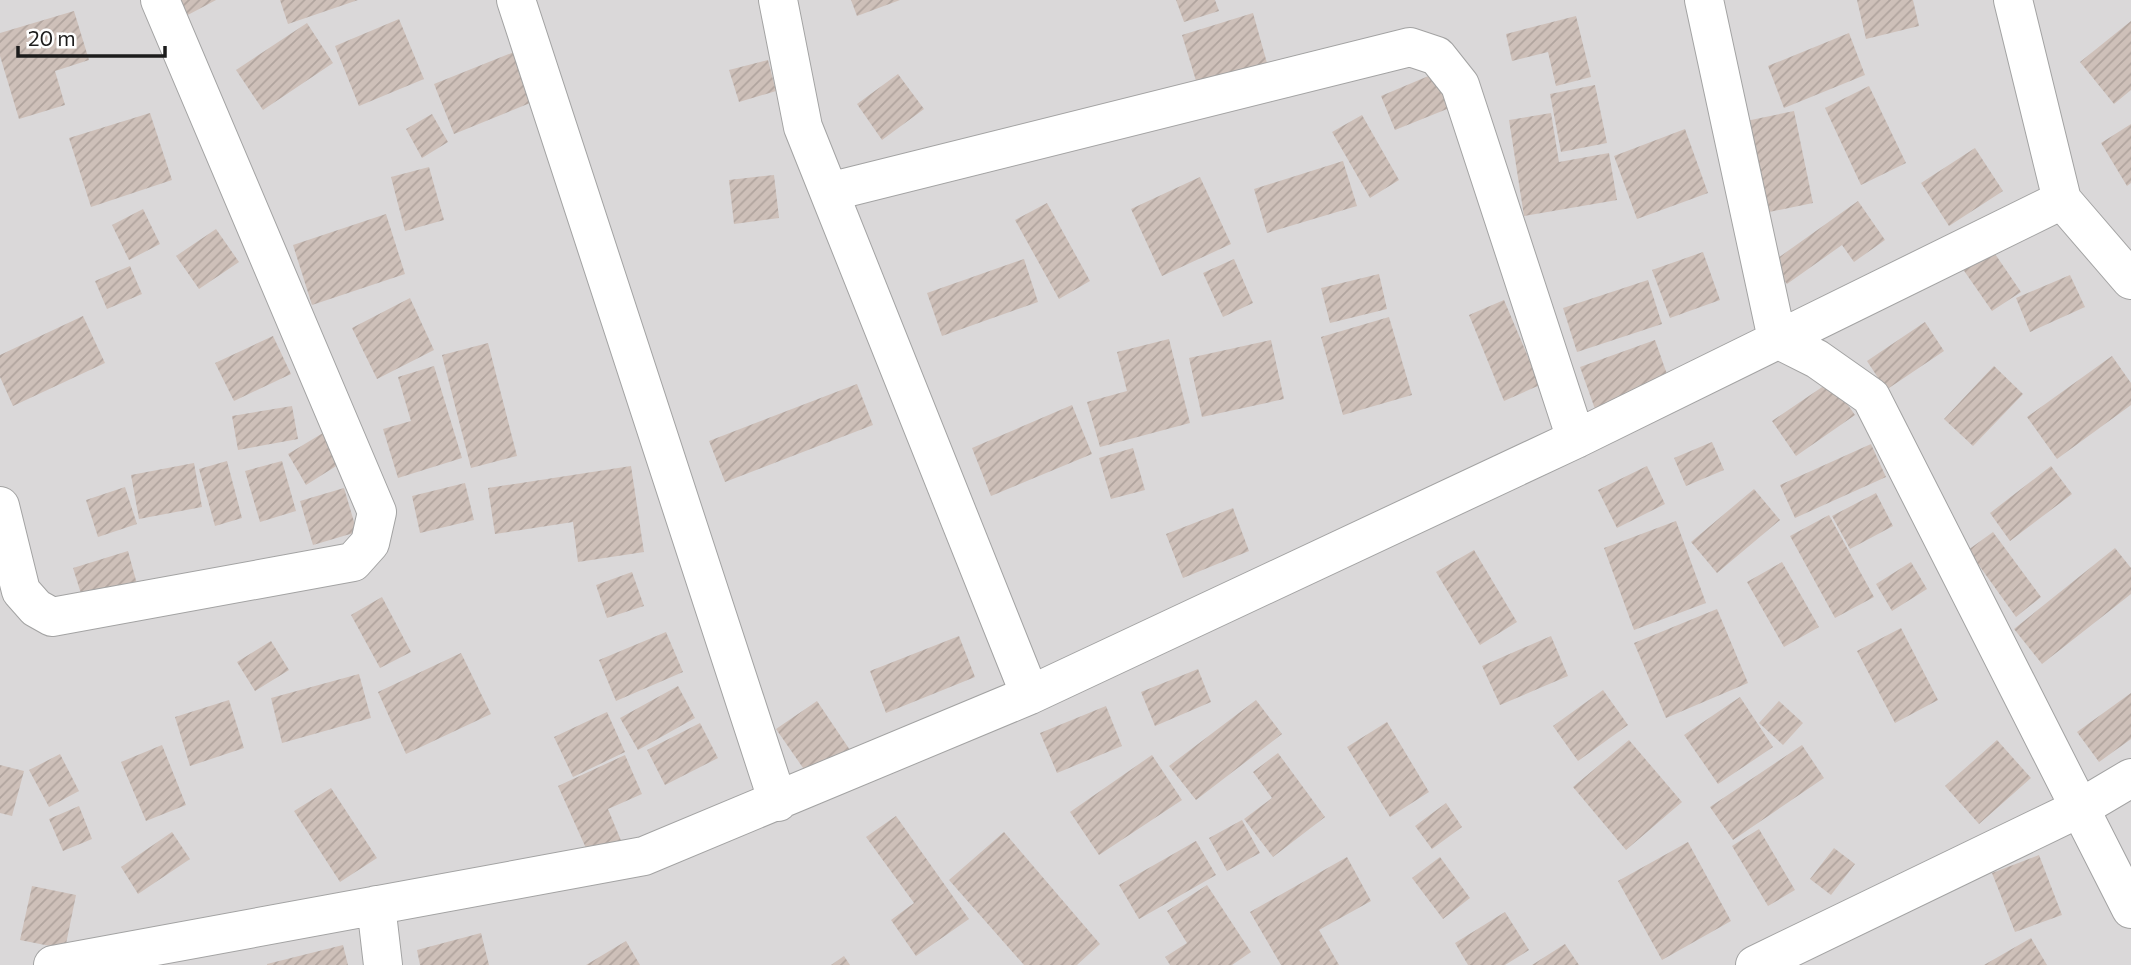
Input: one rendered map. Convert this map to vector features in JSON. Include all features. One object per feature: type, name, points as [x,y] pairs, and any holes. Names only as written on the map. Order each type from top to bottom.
[{"type":"street","points":[[0,506],[21,591],[36,608],[52,617],[353,562],[370,543],[377,512],[160,0]]},
{"type":"street","points":[[516,0],[778,802]]},
{"type":"street","points":[[778,0],[803,127],[1030,695]]},
{"type":"street","points":[[1704,0],[1777,339]]},
{"type":"street","points":[[2013,0],[2062,200],[2131,281]]},
{"type":"street","points":[[829,192],[1410,47],[1437,56],[1460,85],[1576,439]]},
{"type":"street","points":[[53,965],[644,856],[1030,695],[1576,439],[2062,200]]},
{"type":"street","points":[[1777,339],[1817,359],[1871,397],[2082,807],[2131,909]]},
{"type":"street","points":[[1755,965],[2082,807],[2131,778]]},
{"type":"street","points":[[376,905],[383,965]]},
{"type":"shaded area","points":[[0,0],[2131,0],[2131,965],[0,965]]},
{"type":"building","points":[[175,0],[216,0],[184,17]]},
{"type":"building","points":[[280,0],[358,0],[288,24]]},
{"type":"building","points":[[851,0],[900,0],[857,16]]},
{"type":"building","points":[[1176,0],[1215,0],[1219,11],[1184,22]]},
{"type":"building","points":[[1857,0],[1913,0],[1919,26],[1866,39]]},
{"type":"building","points":[[74,11],[89,60],[55,71],[65,105],[19,119],[0,56],[0,33]]},
{"type":"building","points":[[1253,13],[1267,63],[1197,84],[1182,35]]},
{"type":"building","points":[[1576,16],[1591,77],[1556,86],[1548,52],[1512,61],[1506,34]]},
{"type":"building","points":[[399,19],[424,79],[359,106],[335,46]]},
{"type":"building","points":[[2131,21],[2131,90],[2114,104],[2080,62]]},
{"type":"building","points":[[307,23],[333,63],[263,110],[236,70]]},
{"type":"building","points":[[1849,33],[1865,75],[1784,108],[1768,66]]},
{"type":"building","points":[[514,52],[535,101],[454,134],[434,84]]},
{"type":"building","points":[[768,60],[776,91],[739,102],[729,70]]},
{"type":"building","points":[[1438,72],[1452,107],[1395,130],[1381,96]]},
{"type":"building","points":[[898,74],[924,109],[882,140],[857,104]]},
{"type":"building","points":[[1595,85],[1607,143],[1561,152],[1550,94]]},
{"type":"building","points":[[1869,86],[1906,163],[1861,185],[1825,108]]},
{"type":"building","points":[[1794,111],[1813,203],[1764,213],[1746,121]]},
{"type":"building","points":[[150,113],[172,180],[91,207],[69,138]]},
{"type":"building","points":[[1551,113],[1559,162],[1609,153],[1617,200],[1524,216],[1509,120]]},
{"type":"building","points":[[432,114],[448,142],[422,158],[406,129]]},
{"type":"building","points":[[1362,115],[1399,180],[1370,198],[1332,132]]},
{"type":"building","points":[[2131,124],[2131,183],[2127,186],[2101,143]]},
{"type":"building","points":[[1685,129],[1708,193],[1637,219],[1614,156]]},
{"type":"building","points":[[1975,148],[2003,191],[1949,226],[1921,183]]},
{"type":"building","points":[[1343,161],[1357,206],[1267,233],[1254,189]]},
{"type":"building","points":[[429,167],[444,220],[405,231],[391,177]]},
{"type":"building","points":[[774,175],[779,218],[734,224],[729,180]]},
{"type":"building","points":[[1200,177],[1231,244],[1162,276],[1131,209]]},
{"type":"building","points":[[1858,201],[1885,240],[1854,262],[1842,245],[1787,284],[1771,263]]},
{"type":"building","points":[[1047,203],[1090,281],[1059,299],[1015,220]]},
{"type":"building","points":[[143,209],[160,244],[129,260],[112,225]]},
{"type":"building","points":[[386,214],[405,274],[312,305],[293,245]]},
{"type":"building","points":[[216,229],[239,262],[199,289],[176,256]]},
{"type":"building","points":[[1989,245],[2021,292],[1992,311],[1960,265]]},
{"type":"building","points":[[1703,252],[1720,300],[1670,318],[1652,270]]},
{"type":"building","points":[[1024,259],[1038,302],[942,336],[927,293]]},
{"type":"building","points":[[1234,259],[1253,303],[1223,317],[1203,273]]},
{"type":"building","points":[[130,266],[142,294],[107,309],[95,281]]},
{"type":"building","points":[[1379,274],[1387,309],[1330,323],[1321,288]]},
{"type":"building","points":[[2070,275],[2085,307],[2030,332],[2016,298]]},
{"type":"building","points":[[1648,280],[1662,324],[1577,352],[1563,308]]},
{"type":"building","points":[[410,298],[434,350],[377,379],[352,328]]},
{"type":"building","points":[[1504,300],[1540,385],[1504,401],[1469,315]]},
{"type":"building","points":[[83,316],[105,363],[13,406],[0,377],[0,355]]},
{"type":"building","points":[[1389,317],[1412,395],[1343,415],[1321,337]]},
{"type":"building","points":[[1925,322],[1944,351],[1886,390],[1867,361]]},
{"type":"building","points":[[273,336],[291,374],[234,401],[215,363]]},
{"type":"building","points":[[1169,339],[1190,423],[1100,447],[1087,402],[1127,391],[1117,352]]},
{"type":"building","points":[[1271,340],[1284,399],[1202,417],[1189,358]]},
{"type":"building","points":[[1655,340],[1675,397],[1600,423],[1580,367]]},
{"type":"building","points":[[488,343],[517,456],[471,468],[442,355]]},
{"type":"building","points":[[2112,356],[2131,383],[2131,405],[2057,459],[2027,417]]},
{"type":"building","points":[[434,366],[462,458],[398,478],[383,429],[411,421],[398,377]]},
{"type":"building","points":[[1994,366],[2023,394],[1973,446],[1944,419]]},
{"type":"building","points":[[1831,381],[1855,415],[1796,456],[1772,421]]},
{"type":"building","points":[[857,384],[873,425],[725,482],[709,441]]},
{"type":"building","points":[[1072,405],[1092,454],[991,496],[972,448]]},
{"type":"building","points":[[292,406],[298,439],[238,450],[232,416]]},
{"type":"building","points":[[323,433],[341,463],[306,485],[288,454]]},
{"type":"building","points":[[1712,442],[1724,470],[1686,486],[1674,458]]},
{"type":"building","points":[[1871,444],[1886,477],[1795,518],[1780,485]]},
{"type":"building","points":[[1133,448],[1145,490],[1111,499],[1099,458]]},
{"type":"building","points":[[227,461],[242,518],[215,526],[199,469]]},
{"type":"building","points":[[282,461],[296,511],[260,522],[245,471]]},
{"type":"building","points":[[194,463],[202,507],[139,519],[131,475]]},
{"type":"building","points":[[631,466],[644,552],[578,562],[573,522],[495,534],[488,488]]},
{"type":"building","points":[[1647,466],[1665,504],[1617,528],[1598,490]]},
{"type":"building","points":[[2051,466],[2072,494],[2010,541],[1990,513]]},
{"type":"building","points":[[465,483],[474,520],[420,533],[412,496]]},
{"type":"building","points":[[125,487],[137,524],[98,537],[86,500]]},
{"type":"building","points":[[344,488],[357,532],[313,545],[300,501]]},
{"type":"building","points":[[1754,489],[1780,520],[1717,573],[1691,542]]},
{"type":"building","points":[[1876,493],[1893,526],[1850,549],[1832,516]]},
{"type":"building","points":[[1233,508],[1249,551],[1183,578],[1166,534]]},
{"type":"building","points":[[1829,515],[1874,597],[1835,618],[1790,536]]},
{"type":"building","points":[[1676,521],[1706,603],[1634,630],[1604,548]]},
{"type":"building","points":[[1993,532],[2041,597],[2016,617],[1968,550]]},
{"type":"building","points":[[2115,548],[2131,568],[2131,594],[2042,664],[2014,629]]},
{"type":"building","points":[[1474,550],[1517,622],[1480,645],[1436,572]]},
{"type":"building","points":[[128,551],[137,584],[83,600],[73,568]]},
{"type":"building","points":[[1782,562],[1819,627],[1784,647],[1747,582]]},
{"type":"building","points":[[1911,562],[1927,589],[1892,611],[1876,584]]},
{"type":"building","points":[[632,572],[644,606],[607,618],[596,585]]},
{"type":"building","points":[[382,597],[411,652],[380,668],[351,615]]},
{"type":"building","points":[[1717,609],[1748,683],[1666,718],[1634,643]]},
{"type":"building","points":[[1901,628],[1938,700],[1895,723],[1857,651]]},
{"type":"building","points":[[666,632],[683,672],[616,701],[599,660]]},
{"type":"building","points":[[959,636],[975,677],[886,713],[870,671]]},
{"type":"building","points":[[1551,636],[1568,676],[1500,705],[1482,666]]},
{"type":"building","points":[[271,641],[289,670],[255,691],[237,662]]},
{"type":"building","points":[[461,653],[491,714],[406,754],[378,692]]},
{"type":"building","points":[[1198,669],[1211,702],[1155,726],[1141,692]]},
{"type":"building","points":[[359,674],[371,718],[282,743],[271,698]]},
{"type":"building","points":[[678,686],[695,718],[638,750],[620,718]]},
{"type":"building","points":[[1603,690],[1628,725],[1578,761],[1553,726]]},
{"type":"building","points":[[2131,693],[2131,739],[2099,762],[2077,732]]},
{"type":"building","points":[[1740,697],[1773,747],[1718,784],[1684,735]]},
{"type":"building","points":[[229,700],[244,748],[190,766],[175,717]]},
{"type":"building","points":[[1256,700],[1282,734],[1196,800],[1169,766]]},
{"type":"building","points":[[817,701],[850,750],[810,778],[776,729]]},
{"type":"building","points":[[1779,701],[1803,723],[1783,745],[1759,723]]},
{"type":"building","points":[[1106,706],[1122,746],[1057,773],[1040,733]]},
{"type":"building","points":[[607,712],[625,752],[573,777],[554,737]]},
{"type":"building","points":[[1387,722],[1429,792],[1390,817],[1347,747]]},
{"type":"building","points":[[700,723],[718,758],[665,785],[647,750]]},
{"type":"building","points":[[1629,740],[1682,802],[1626,850],[1573,787]]},
{"type":"building","points":[[1997,740],[2031,778],[1979,824],[1945,786]]},
{"type":"building","points":[[162,745],[186,805],[146,821],[121,762]]},
{"type":"building","points":[[1802,745],[1824,778],[1733,840],[1710,807]]},
{"type":"building","points":[[1278,753],[1325,817],[1273,857],[1244,819],[1272,798],[1253,772]]},
{"type":"building","points":[[60,754],[79,791],[49,807],[29,770]]},
{"type":"building","points":[[625,755],[642,794],[608,809],[622,843],[590,857],[558,786]]},
{"type":"building","points":[[1152,755],[1182,800],[1099,855],[1070,812]]},
{"type":"building","points":[[0,765],[24,771],[12,816],[0,813]]},
{"type":"building","points":[[331,788],[377,858],[340,882],[294,811]]},
{"type":"building","points":[[1446,803],[1462,827],[1432,849],[1415,826]]},
{"type":"building","points":[[79,806],[92,839],[63,851],[49,819]]},
{"type":"building","points":[[896,816],[969,919],[916,956],[891,920],[914,903],[866,837]]},
{"type":"building","points":[[1242,820],[1260,853],[1227,871],[1209,838]]},
{"type":"building","points":[[1759,829],[1795,890],[1768,906],[1732,846]]},
{"type":"building","points":[[172,832],[190,859],[138,894],[121,867]]},
{"type":"building","points":[[1004,832],[1100,944],[1077,965],[1024,965],[949,880]]},
{"type":"building","points":[[1196,841],[1216,875],[1139,919],[1119,885]]},
{"type":"building","points":[[1688,842],[1731,921],[1662,960],[1618,881]]},
{"type":"building","points":[[1834,848],[1855,864],[1831,895],[1810,879]]},
{"type":"building","points":[[2039,855],[2062,915],[2015,932],[1992,873]]},
{"type":"building","points":[[1347,857],[1371,901],[1319,930],[1339,965],[1281,965],[1250,912]]},
{"type":"building","points":[[1440,857],[1470,898],[1443,919],[1412,878]]},
{"type":"building","points":[[1207,885],[1251,952],[1232,965],[1170,965],[1165,957],[1187,943],[1167,911]]},
{"type":"building","points":[[32,886],[76,895],[65,949],[20,940]]},
{"type":"building","points":[[1505,912],[1529,950],[1505,965],[1468,965],[1455,943]]},
{"type":"building","points":[[481,933],[489,965],[420,965],[417,950]]},
{"type":"building","points":[[2031,938],[2047,965],[1984,965]]},
{"type":"building","points":[[626,941],[640,965],[586,965]]},
{"type":"building","points":[[1565,944],[1579,965],[1532,965]]},
{"type":"building","points":[[343,945],[348,965],[267,965],[267,964]]},
{"type":"building","points":[[844,956],[850,965],[831,965]]}]
